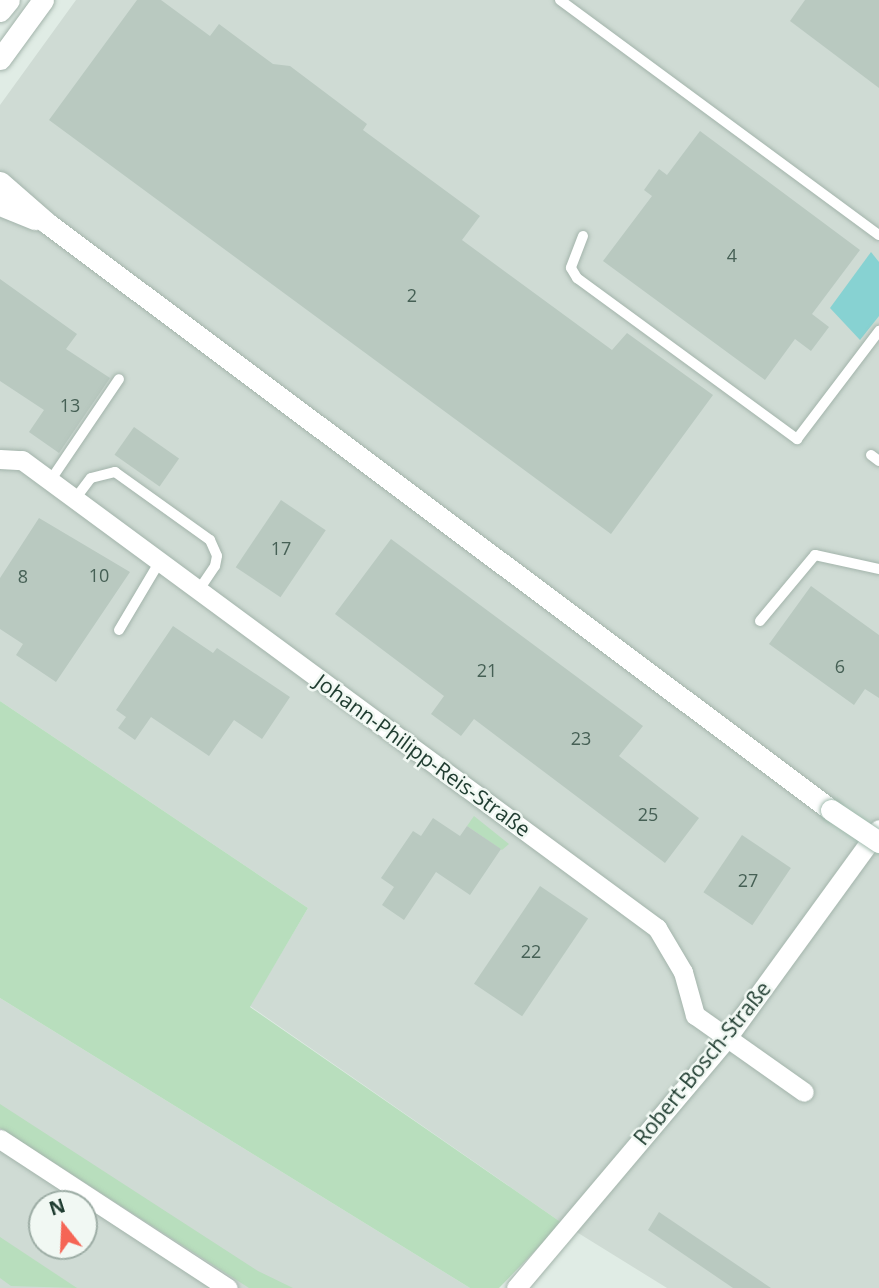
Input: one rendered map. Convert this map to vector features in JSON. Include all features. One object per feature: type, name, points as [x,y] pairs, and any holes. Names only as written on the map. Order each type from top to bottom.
[{"type":"main road","points":[[0,10],[9,0]]},
{"type":"main road","points":[[0,59],[43,0]]},
{"type":"main road","points":[[0,181],[47,223],[831,810],[879,842]]},
{"type":"main road","points":[[0,205],[47,223]]},
{"type":"street","name":"Johann-Philipp-Reis-Straße","points":[[0,459],[22,460],[657,928],[683,972],[695,1015],[804,1092]]},
{"type":"street","name":"Robert-Bosch-Straße","points":[[516,1288],[727,1038],[879,830]]},
{"type":"street","points":[[0,1139],[228,1288]]},
{"type":"lane","points":[[560,0],[879,235]]},
{"type":"lane","points":[[583,236],[571,268],[577,278],[797,439],[879,331]]},
{"type":"lane","points":[[50,481],[119,379]]},
{"type":"lane","points":[[75,499],[91,478],[115,472],[210,540],[218,556],[215,566],[198,590]]},
{"type":"lane","points":[[760,621],[815,555],[879,569]]},
{"type":"lane","points":[[119,630],[160,561]]},
{"type":"shaded area","points":[[76,0],[879,0],[879,1288],[667,1288],[562,1223],[250,1006],[308,908],[0,701],[0,105]]},
{"type":"shaded area","points":[[0,998],[470,1288],[0,1288]]},
{"type":"green space","points":[[0,701],[308,908],[250,1007],[562,1223],[499,1288],[470,1288],[0,998]]},
{"type":"green space","points":[[474,816],[509,844],[502,850],[467,826]]},
{"type":"green space","points":[[0,1104],[258,1271],[293,1288],[249,1288],[0,1128]]},
{"type":"green space","points":[[0,1237],[28,1256],[28,1260],[35,1260],[77,1288],[11,1286],[0,1278]]},
{"type":"water","points":[[871,252],[879,262],[879,316],[860,340],[830,308]]},
{"type":"building","points":[[137,0],[161,0],[210,36],[219,24],[273,64],[290,66],[367,124],[363,130],[480,216],[462,240],[612,350],[627,333],[713,395],[611,534],[49,120]]},
{"type":"building","points":[[805,0],[879,0],[879,88],[790,21]]},
{"type":"building","points":[[700,131],[860,250],[812,314],[829,327],[811,351],[795,339],[765,380],[603,261],[652,196],[644,190],[659,169],[667,175]]},
{"type":"building","points":[[0,279],[77,334],[66,349],[110,378],[59,453],[29,432],[44,410],[0,381]]},
{"type":"building","points":[[134,427],[179,459],[160,486],[114,455]]},
{"type":"building","points":[[281,500],[326,530],[280,597],[236,567]]},
{"type":"building","points":[[39,518],[130,572],[56,682],[16,655],[23,644],[0,629],[0,578]]},
{"type":"building","points":[[391,539],[643,726],[619,756],[699,818],[665,863],[474,719],[461,736],[431,714],[444,696],[335,614]]},
{"type":"building","points":[[811,586],[879,635],[879,698],[865,689],[854,705],[769,644]]},
{"type":"building","points":[[173,626],[213,653],[217,648],[290,697],[262,739],[234,720],[209,756],[151,717],[135,740],[118,728],[126,717],[116,710]]},
{"type":"building","points":[[433,818],[460,836],[467,826],[501,849],[470,895],[436,872],[404,920],[382,905],[394,887],[381,878],[413,831],[421,836]]},
{"type":"building","points":[[742,835],[791,868],[752,925],[703,892]]},
{"type":"building","points":[[540,886],[588,918],[522,1016],[474,984]]},
{"type":"building","points":[[659,1212],[771,1288],[733,1288],[648,1230]]}]
